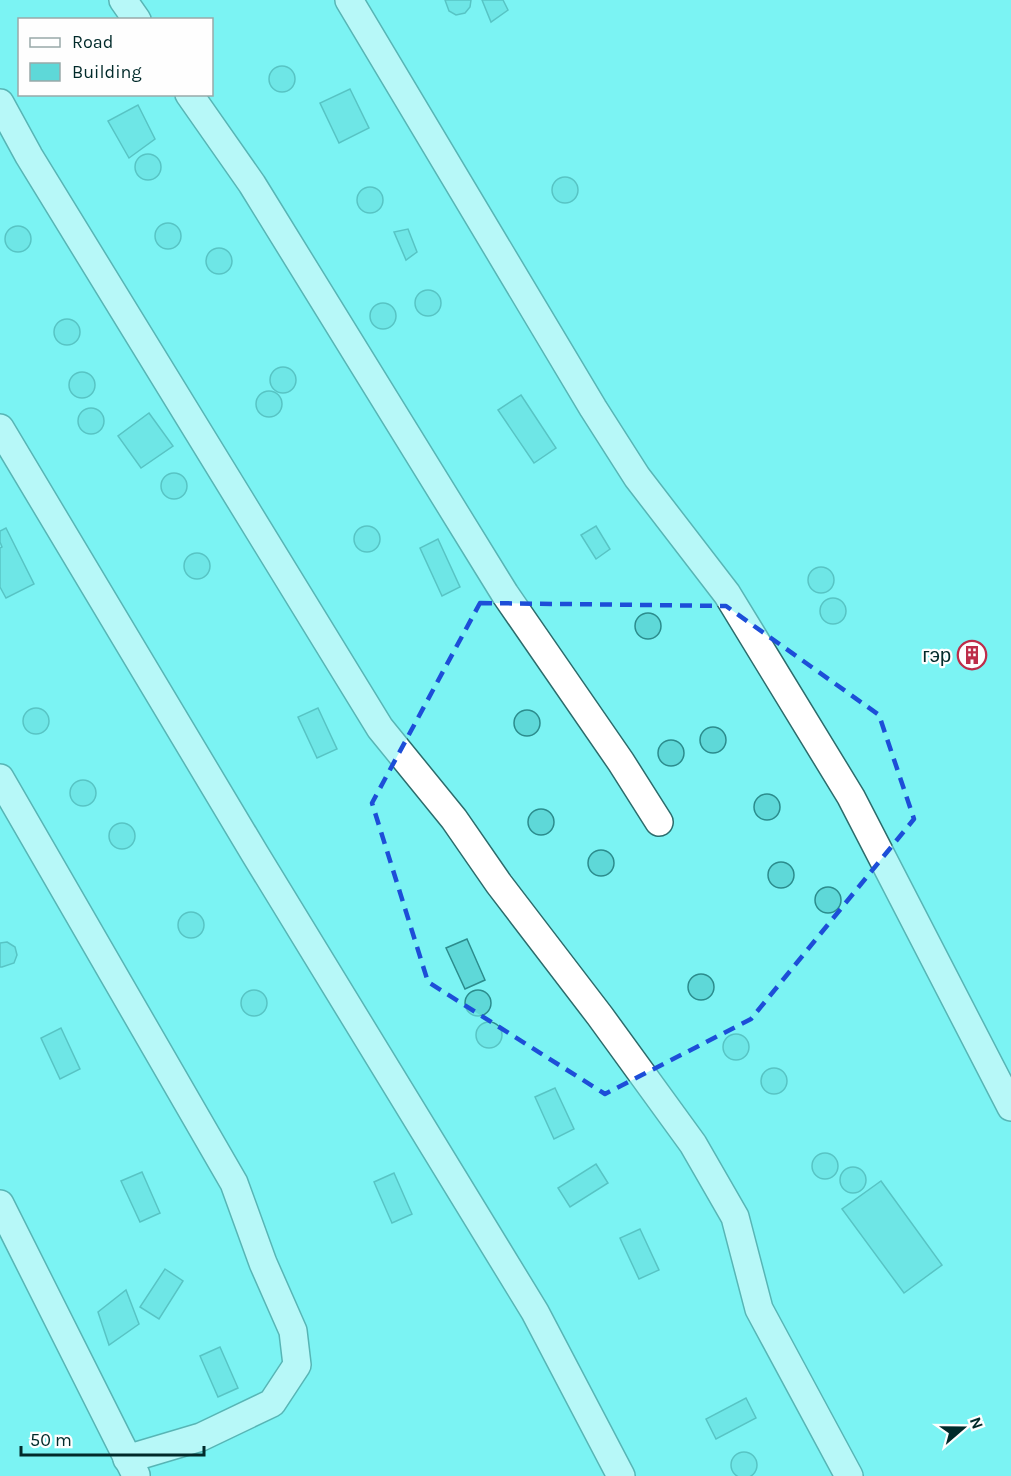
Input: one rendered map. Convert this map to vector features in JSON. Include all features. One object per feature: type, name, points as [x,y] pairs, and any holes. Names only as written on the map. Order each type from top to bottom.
[{"type":"street","points":[[123,0],[135,18]]},
{"type":"street","points":[[349,0],[593,408],[637,477],[727,594],[851,797],[1011,1107]]},
{"type":"street","points":[[190,96],[252,184],[505,594],[621,762],[659,822]]},
{"type":"street","points":[[0,103],[29,156],[380,728],[454,819],[499,884],[600,1016],[693,1144],[735,1217],[759,1309],[849,1476]]},
{"type":"street","points":[[0,428],[261,864],[535,1312],[621,1476]]},
{"type":"street","points":[[0,778],[234,1183],[263,1263],[293,1330],[297,1365],[272,1402],[132,1468],[0,1204]]},
{"type":"highlighted area","points":[[480,603],[726,606],[879,715],[914,819],[751,1019],[605,1094],[428,982],[372,803]]},
{"type":"building","points":[[445,0],[471,0],[470,7],[465,13],[456,15],[449,11]]},
{"type":"building","points":[[482,0],[503,0],[508,10],[491,22]]},
{"type":"building","points":[[282,66],[291,70],[295,79],[291,88],[282,92],[273,88],[269,79],[273,70]]},
{"type":"building","points":[[350,89],[369,128],[339,143],[320,103]]},
{"type":"building","points":[[138,105],[155,139],[129,158],[108,121]]},
{"type":"building","points":[[148,154],[157,158],[161,167],[157,176],[148,180],[139,176],[135,167],[139,158]]},
{"type":"building","points":[[565,177],[574,181],[578,190],[574,199],[565,203],[556,199],[552,190],[556,181]]},
{"type":"building","points":[[370,187],[379,191],[383,200],[379,209],[370,213],[361,209],[357,200],[361,191]]},
{"type":"building","points":[[168,223],[177,227],[181,236],[177,245],[168,249],[159,245],[155,236],[159,227]]},
{"type":"building","points":[[18,226],[27,230],[31,239],[27,248],[18,252],[9,248],[5,239],[9,230]]},
{"type":"building","points":[[408,229],[417,252],[406,260],[394,232]]},
{"type":"building","points":[[219,248],[228,252],[232,261],[228,270],[219,274],[210,270],[206,261],[210,252]]},
{"type":"building","points":[[428,290],[437,294],[441,303],[437,312],[428,316],[419,312],[415,303],[419,294]]},
{"type":"building","points":[[383,303],[392,307],[396,316],[392,325],[383,329],[374,325],[370,316],[374,307]]},
{"type":"building","points":[[67,319],[76,323],[80,332],[76,341],[67,345],[58,341],[54,332],[58,323]]},
{"type":"building","points":[[283,367],[292,371],[296,380],[292,389],[283,393],[274,389],[270,380],[274,371]]},
{"type":"building","points":[[82,372],[91,376],[95,385],[91,394],[82,398],[73,394],[69,385],[73,376]]},
{"type":"building","points":[[269,391],[278,395],[282,404],[278,413],[269,417],[260,413],[256,404],[260,395]]},
{"type":"building","points":[[521,395],[556,448],[534,463],[498,410]]},
{"type":"building","points":[[91,408],[100,412],[104,421],[100,430],[91,434],[82,430],[78,421],[82,412]]},
{"type":"building","points":[[149,413],[173,446],[141,468],[118,436]]},
{"type":"building","points":[[174,473],[183,477],[187,486],[183,495],[174,499],[165,495],[161,486],[165,477]]},
{"type":"building","points":[[367,526],[376,530],[380,539],[376,548],[367,552],[358,548],[354,539],[358,530]]},
{"type":"building","points":[[596,526],[610,549],[596,559],[581,535]]},
{"type":"building","points":[[6,528],[34,584],[6,598],[0,587],[0,548],[2,547],[0,531]]},
{"type":"building","points":[[438,539],[460,587],[442,596],[420,548]]},
{"type":"building","points":[[197,553],[206,557],[210,566],[206,575],[197,579],[188,575],[184,566],[188,557]]},
{"type":"building","points":[[821,567],[830,571],[834,580],[830,589],[821,593],[812,589],[808,580],[812,571]]},
{"type":"building","points":[[833,598],[842,602],[846,611],[842,620],[833,624],[824,620],[820,611],[824,602]]},
{"type":"building","points":[[648,613],[657,617],[661,626],[657,635],[648,639],[639,635],[635,626],[639,617]]},
{"type":"building","name":"гэр","points":[[972,643],[981,647],[985,656],[981,665],[972,669],[963,665],[959,656],[963,647]]},
{"type":"building","points":[[36,708],[45,712],[49,721],[45,730],[36,734],[27,730],[23,721],[27,712]]},
{"type":"building","points":[[318,708],[337,749],[317,758],[298,717]]},
{"type":"building","points":[[527,710],[536,714],[540,723],[536,732],[527,736],[518,732],[514,723],[518,714]]},
{"type":"building","points":[[713,727],[722,731],[726,740],[722,749],[713,753],[704,749],[700,740],[704,731]]},
{"type":"building","points":[[671,740],[680,744],[684,753],[680,762],[671,766],[662,762],[658,753],[662,744]]},
{"type":"building","points":[[83,780],[92,784],[96,793],[92,802],[83,806],[74,802],[70,793],[74,784]]},
{"type":"building","points":[[767,794],[776,798],[780,807],[776,816],[767,820],[758,816],[754,807],[758,798]]},
{"type":"building","points":[[541,809],[550,813],[554,822],[550,831],[541,835],[532,831],[528,822],[532,813]]},
{"type":"building","points":[[122,823],[131,827],[135,836],[131,845],[122,849],[113,845],[109,836],[113,827]]},
{"type":"building","points":[[601,850],[610,854],[614,863],[610,872],[601,876],[592,872],[588,863],[592,854]]},
{"type":"building","points":[[781,862],[790,866],[794,875],[790,884],[781,888],[772,884],[768,875],[772,866]]},
{"type":"building","points":[[828,887],[837,891],[841,900],[837,909],[828,913],[819,909],[815,900],[819,891]]},
{"type":"building","points":[[191,912],[200,916],[204,925],[200,934],[191,938],[182,934],[178,925],[182,916]]},
{"type":"building","points":[[467,939],[485,980],[465,989],[446,948]]},
{"type":"building","points":[[7,942],[15,947],[17,955],[14,963],[0,967],[0,943]]},
{"type":"building","points":[[701,974],[710,978],[714,987],[710,996],[701,1000],[692,996],[688,987],[692,978]]},
{"type":"building","points":[[254,990],[263,994],[267,1003],[263,1012],[254,1016],[245,1012],[241,1003],[245,994]]},
{"type":"building","points":[[478,990],[487,994],[491,1003],[487,1012],[478,1016],[469,1012],[465,1003],[469,994]]},
{"type":"building","points":[[489,1022],[498,1026],[502,1035],[498,1044],[489,1048],[480,1044],[476,1035],[480,1026]]},
{"type":"building","points":[[61,1028],[80,1069],[60,1079],[41,1038]]},
{"type":"building","points":[[736,1034],[745,1038],[749,1047],[745,1056],[736,1060],[727,1056],[723,1047],[727,1038]]},
{"type":"building","points":[[774,1068],[783,1072],[787,1081],[783,1090],[774,1094],[765,1090],[761,1081],[765,1072]]},
{"type":"building","points":[[555,1088],[574,1129],[554,1139],[535,1097]]},
{"type":"building","points":[[825,1153],[834,1157],[838,1166],[834,1175],[825,1179],[816,1175],[812,1166],[816,1157]]},
{"type":"building","points":[[596,1164],[608,1183],[570,1207],[558,1188]]},
{"type":"building","points":[[853,1167],[862,1171],[866,1180],[862,1189],[853,1193],[844,1189],[840,1180],[844,1171]]},
{"type":"building","points":[[142,1172],[160,1213],[140,1222],[121,1181]]},
{"type":"building","points":[[394,1173],[412,1214],[392,1223],[374,1182]]},
{"type":"building","points":[[881,1181],[942,1265],[904,1293],[842,1209]]},
{"type":"building","points":[[640,1229],[659,1270],[639,1279],[620,1238]]},
{"type":"building","points":[[165,1269],[183,1281],[159,1319],[140,1307]]},
{"type":"building","points":[[126,1290],[139,1324],[109,1345],[98,1312]]},
{"type":"building","points":[[220,1347],[238,1388],[218,1397],[200,1356]]},
{"type":"building","points":[[746,1398],[756,1418],[716,1439],[706,1419]]},
{"type":"building","points":[[739,1453],[749,1453],[756,1460],[756,1470],[749,1477],[739,1477],[732,1470],[732,1460]]},
{"type":"place","name":"гэр","points":[[972,655]]}]
